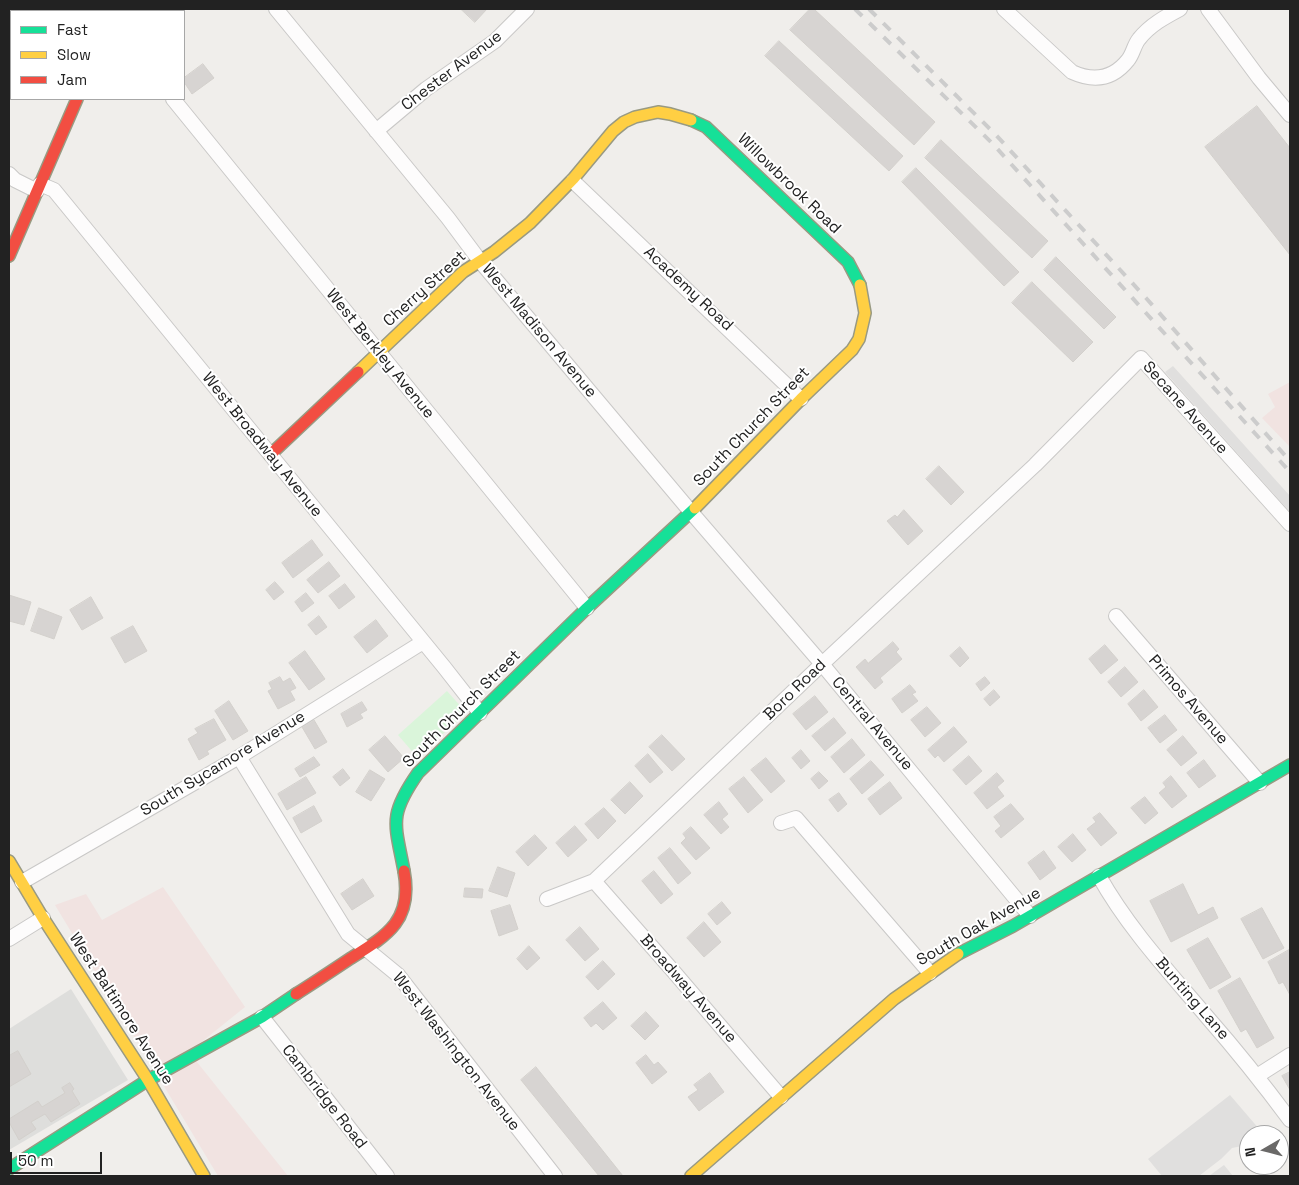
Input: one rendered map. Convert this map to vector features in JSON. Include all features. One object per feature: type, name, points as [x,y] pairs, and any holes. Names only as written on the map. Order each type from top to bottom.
[{"type":"street","name":"West Madison Avenue","points":[[276,9],[448,218],[480,261],[692,512]]},
{"type":"street","name":"Chester Avenue","points":[[376,131],[426,89],[495,41],[527,9]]},
{"type":"street","points":[[1004,9],[1072,72],[1083,77],[1093,78],[1114,73],[1129,59],[1138,40],[1154,24],[1180,9]]},
{"type":"street","points":[[1208,9],[1259,78],[1290,115]]},
{"type":"street","points":[[9,256],[77,100]]},
{"type":"street","name":"West Berkley Avenue","points":[[174,100],[587,608]]},
{"type":"street","name":"Willowbrook Road","points":[[621,124],[633,117],[652,112],[668,112],[694,120],[706,127],[848,262],[861,287],[865,313],[859,339],[852,350]]},
{"type":"street","name":"Cherry Street","points":[[270,455],[463,272],[498,249],[573,181],[621,124]]},
{"type":"street","name":"West Broadway Avenue","points":[[9,174],[15,180],[54,190],[480,713]]},
{"type":"street","name":"Academy Road","points":[[573,181],[801,399]]},
{"type":"street","name":"South Church Street","points":[[9,1169],[148,1080],[262,1017],[384,938],[402,914],[405,900],[405,882],[395,831],[396,816],[400,801],[418,773],[587,608],[692,512],[801,399],[852,350]]},
{"type":"street","name":"Secane Avenue","points":[[1035,465],[1141,358],[1290,524]]},
{"type":"street","name":"Boro Road","points":[[547,899],[594,881],[1035,465]]},
{"type":"street","name":"Central Avenue","points":[[692,512],[822,664],[1030,916]]},
{"type":"street","name":"Primos Avenue","points":[[1116,616],[1260,783]]},
{"type":"street","name":"South Sycamore Avenue","points":[[22,882],[239,757],[423,642]]},
{"type":"street","name":"West Washington Avenue","points":[[239,757],[348,934],[398,975],[554,1176]]},
{"type":"street","name":"South Oak Avenue","points":[[691,1176],[894,999],[930,973],[968,948],[1030,916],[1290,765]]},
{"type":"street","points":[[781,823],[796,818],[930,973]]},
{"type":"street","name":"West Baltimore Avenue","points":[[9,861],[43,918],[148,1080],[204,1176]]},
{"type":"street","name":"Bunting Lane","points":[[1099,876],[1109,894],[1159,961],[1257,1076],[1290,1120]]},
{"type":"street","name":"Broadway Avenue","points":[[594,881],[781,1097]]},
{"type":"street","points":[[9,939],[43,918]]},
{"type":"street","name":"Cambridge Road","points":[[262,1017],[387,1176]]},
{"type":"street","points":[[1257,1076],[1290,1055]]},
{"type":"shaded area","points":[[1173,366],[1290,496],[1290,512],[1165,372]]},
{"type":"shaded area","points":[[1290,382],[1290,447],[1262,418],[1275,407],[1268,394]]},
{"type":"shaded area","points":[[163,887],[245,1007],[189,1052],[288,1176],[218,1176],[55,905],[86,894],[102,920]]},
{"type":"shaded area","points":[[71,989],[128,1080],[9,1150],[9,1029]]},
{"type":"shaded area","points":[[1230,1095],[1256,1125],[1239,1125],[1239,1147],[1232,1148],[1199,1176],[1162,1176],[1148,1159]]},
{"type":"shaded area","points":[[1224,1165],[1233,1176],[1209,1176]]},
{"type":"green space","points":[[447,691],[464,710],[463,716],[417,757],[398,735]]},
{"type":"building","points":[[152,9],[176,9],[174,10]]},
{"type":"building","points":[[461,9],[487,9],[475,22]]},
{"type":"building","points":[[810,9],[814,9],[935,122],[914,145],[790,30]]},
{"type":"building","points":[[779,41],[903,156],[889,171],[765,56]]},
{"type":"building","points":[[203,64],[214,78],[192,94],[185,84],[185,77]]},
{"type":"building","points":[[1257,106],[1290,148],[1290,255],[1205,147]]},
{"type":"building","points":[[941,140],[1048,241],[1032,258],[925,158]]},
{"type":"building","points":[[916,168],[1019,272],[1004,286],[902,182]]},
{"type":"building","points":[[1056,257],[1116,317],[1104,329],[1044,270]]},
{"type":"building","points":[[1032,282],[1093,342],[1073,362],[1012,303]]},
{"type":"building","points":[[939,466],[964,492],[951,505],[926,479]]},
{"type":"building","points":[[904,510],[923,531],[908,545],[887,521],[895,515],[897,517]]},
{"type":"building","points":[[312,540],[323,555],[293,578],[282,563]]},
{"type":"building","points":[[329,562],[340,576],[318,593],[307,580]]},
{"type":"building","points":[[275,582],[284,592],[274,600],[266,590]]},
{"type":"building","points":[[345,584],[355,597],[339,609],[329,596]]},
{"type":"building","points":[[306,593],[314,603],[302,612],[295,602]]},
{"type":"building","points":[[9,595],[31,602],[24,625],[9,621]]},
{"type":"building","points":[[91,597],[103,618],[82,630],[70,610]]},
{"type":"building","points":[[39,608],[62,617],[54,639],[31,631]]},
{"type":"building","points":[[319,616],[327,627],[316,635],[308,625]]},
{"type":"building","points":[[376,620],[388,636],[367,653],[354,637]]},
{"type":"building","points":[[133,626],[147,651],[125,663],[111,638]]},
{"type":"building","points":[[893,642],[899,649],[896,652],[902,659],[880,678],[883,682],[875,689],[856,667],[865,659],[868,663]]},
{"type":"building","points":[[1105,645],[1118,660],[1101,674],[1089,659]]},
{"type":"building","points":[[960,647],[969,658],[960,667],[950,656]]},
{"type":"building","points":[[305,651],[325,679],[309,690],[289,663]]},
{"type":"building","points":[[1125,667],[1138,682],[1121,697],[1108,682]]},
{"type":"building","points":[[280,677],[283,682],[290,678],[296,688],[290,691],[295,700],[278,709],[268,691],[272,689],[269,683]]},
{"type":"building","points":[[985,677],[990,683],[981,691],[976,684]]},
{"type":"building","points":[[910,685],[916,692],[912,694],[918,701],[902,713],[892,699]]},
{"type":"building","points":[[994,690],[1000,697],[990,706],[984,699]]},
{"type":"building","points":[[1144,690],[1158,707],[1141,721],[1128,704]]},
{"type":"building","points":[[815,696],[828,712],[806,730],[793,714]]},
{"type":"building","points":[[229,701],[248,731],[233,740],[215,711]]},
{"type":"building","points":[[362,702],[367,710],[360,714],[363,718],[347,727],[341,714]]},
{"type":"building","points":[[927,707],[941,723],[925,737],[911,720]]},
{"type":"building","points":[[1165,715],[1177,730],[1160,743],[1148,728]]},
{"type":"building","points":[[834,718],[846,733],[825,751],[812,736]]},
{"type":"building","points":[[214,719],[226,740],[207,751],[209,754],[199,760],[188,739],[198,733],[195,729]]},
{"type":"building","points":[[314,720],[327,742],[315,749],[302,727]]},
{"type":"building","points":[[954,727],[967,742],[944,762],[938,755],[935,758],[928,750]]},
{"type":"building","points":[[662,735],[685,759],[672,771],[649,747]]},
{"type":"building","points":[[385,736],[404,758],[388,772],[369,750]]},
{"type":"building","points":[[1183,736],[1197,753],[1181,766],[1167,750]]},
{"type":"building","points":[[852,739],[865,755],[844,773],[831,757]]},
{"type":"building","points":[[801,750],[810,761],[801,769],[792,758]]},
{"type":"building","points":[[648,754],[663,772],[650,783],[635,766]]},
{"type":"building","points":[[969,756],[982,771],[966,785],[953,770]]},
{"type":"building","points":[[314,757],[320,765],[300,777],[295,769]]},
{"type":"building","points":[[766,758],[785,781],[771,793],[751,770]]},
{"type":"building","points":[[1204,760],[1216,776],[1199,788],[1187,773]]},
{"type":"building","points":[[871,761],[884,775],[862,794],[850,779]]},
{"type":"building","points":[[343,769],[350,778],[340,786],[333,777]]},
{"type":"building","points":[[370,770],[385,779],[371,801],[356,792]]},
{"type":"building","points":[[819,772],[828,781],[819,789],[811,779]]},
{"type":"building","points":[[997,773],[1004,781],[997,787],[1004,796],[987,809],[974,793]]},
{"type":"building","points":[[1171,776],[1187,796],[1172,808],[1159,793],[1166,787],[1163,783]]},
{"type":"building","points":[[306,777],[316,793],[287,810],[278,794]]},
{"type":"building","points":[[744,777],[763,800],[748,813],[729,789]]},
{"type":"building","points":[[630,782],[643,796],[625,814],[611,800]]},
{"type":"building","points":[[890,782],[902,798],[880,815],[868,799]]},
{"type":"building","points":[[839,793],[847,804],[838,812],[829,800]]},
{"type":"building","points":[[1145,797],[1158,813],[1145,824],[1131,808]]},
{"type":"building","points":[[719,802],[728,814],[722,819],[729,827],[721,834],[704,815]]},
{"type":"building","points":[[1011,804],[1024,819],[1001,838],[995,831],[1001,826],[994,817]]},
{"type":"building","points":[[314,806],[322,821],[301,833],[293,818]]},
{"type":"building","points":[[604,808],[616,821],[598,839],[585,824]]},
{"type":"building","points":[[1100,813],[1117,833],[1101,846],[1087,829],[1096,822],[1093,818]]},
{"type":"building","points":[[575,826],[587,840],[568,857],[556,843]]},
{"type":"building","points":[[691,827],[710,848],[696,860],[681,843],[686,838],[683,834]]},
{"type":"building","points":[[1073,834],[1086,850],[1072,862],[1058,847]]},
{"type":"building","points":[[535,835],[547,848],[528,866],[516,852]]},
{"type":"building","points":[[670,848],[691,873],[678,884],[658,858]]},
{"type":"building","points":[[1044,851],[1056,868],[1040,880],[1028,863]]},
{"type":"building","points":[[498,867],[515,873],[507,897],[489,891]]},
{"type":"building","points":[[654,871],[673,894],[661,904],[642,881]]},
{"type":"building","points":[[363,879],[374,896],[352,910],[341,894]]},
{"type":"building","points":[[1183,884],[1198,915],[1213,907],[1218,918],[1171,942],[1150,901]]},
{"type":"building","points":[[465,888],[483,889],[482,898],[464,897]]},
{"type":"building","points":[[722,902],[731,913],[717,925],[708,914]]},
{"type":"building","points":[[510,905],[518,929],[499,936],[491,911]]},
{"type":"building","points":[[1262,908],[1284,948],[1263,959],[1241,919]]},
{"type":"building","points":[[704,922],[721,942],[704,957],[687,938]]},
{"type":"building","points":[[580,927],[599,949],[585,961],[566,940]]},
{"type":"building","points":[[1208,938],[1231,977],[1210,989],[1187,950]]},
{"type":"building","points":[[529,946],[540,958],[527,970],[517,959]]},
{"type":"building","points":[[1289,950],[1290,995],[1283,982],[1279,984],[1268,962]]},
{"type":"building","points":[[603,961],[615,974],[598,990],[586,977]]},
{"type":"building","points":[[1240,978],[1274,1038],[1257,1048],[1246,1029],[1241,1032],[1218,991]]},
{"type":"building","points":[[603,1002],[617,1018],[603,1030],[596,1023],[591,1027],[584,1018]]},
{"type":"building","points":[[646,1012],[659,1026],[645,1040],[631,1026]]},
{"type":"building","points":[[18,1051],[31,1074],[9,1087],[9,1056]]},
{"type":"building","points":[[646,1055],[654,1065],[658,1062],[667,1072],[652,1084],[636,1063]]},
{"type":"building","points":[[536,1067],[623,1176],[599,1176],[521,1080]]},
{"type":"building","points":[[1290,1072],[1290,1090],[1282,1076]]},
{"type":"building","points":[[710,1073],[724,1092],[699,1111],[688,1097],[698,1090],[694,1085]]},
{"type":"building","points":[[70,1083],[74,1089],[72,1091],[80,1104],[51,1122],[45,1114],[31,1122],[36,1129],[19,1140],[9,1119],[38,1101],[42,1107],[65,1093],[62,1088]]},
{"type":"railway","points":[[855,9],[992,143],[1290,472]]},
{"type":"railway","points":[[869,9],[996,135],[1146,298],[1290,461]]},
{"type":"traffic: fast","points":[[691,120],[706,127],[848,262],[860,285]]},
{"type":"traffic: fast","points":[[404,871],[396,820],[402,800],[418,773],[587,608],[695,508]]},
{"type":"traffic: fast","points":[[958,954],[1013,926],[1290,765]]},
{"type":"traffic: fast","points":[[9,1169],[148,1080],[262,1017],[296,994]]},
{"type":"traffic: slow","points":[[358,372],[463,272],[494,252],[530,223],[573,179],[613,131],[624,122],[635,117],[658,112],[691,120]]},
{"type":"traffic: slow","points":[[695,508],[801,399],[852,350],[859,339],[865,313],[860,285]]},
{"type":"traffic: slow","points":[[9,861],[43,918],[148,1080],[204,1176]]},
{"type":"traffic: slow","points":[[691,1176],[894,999],[958,954]]},
{"type":"traffic: jam","points":[[9,256],[77,100]]},
{"type":"traffic: jam","points":[[270,455],[358,372]]},
{"type":"traffic: jam","points":[[296,994],[376,942],[395,924],[405,902],[404,871]]}]
